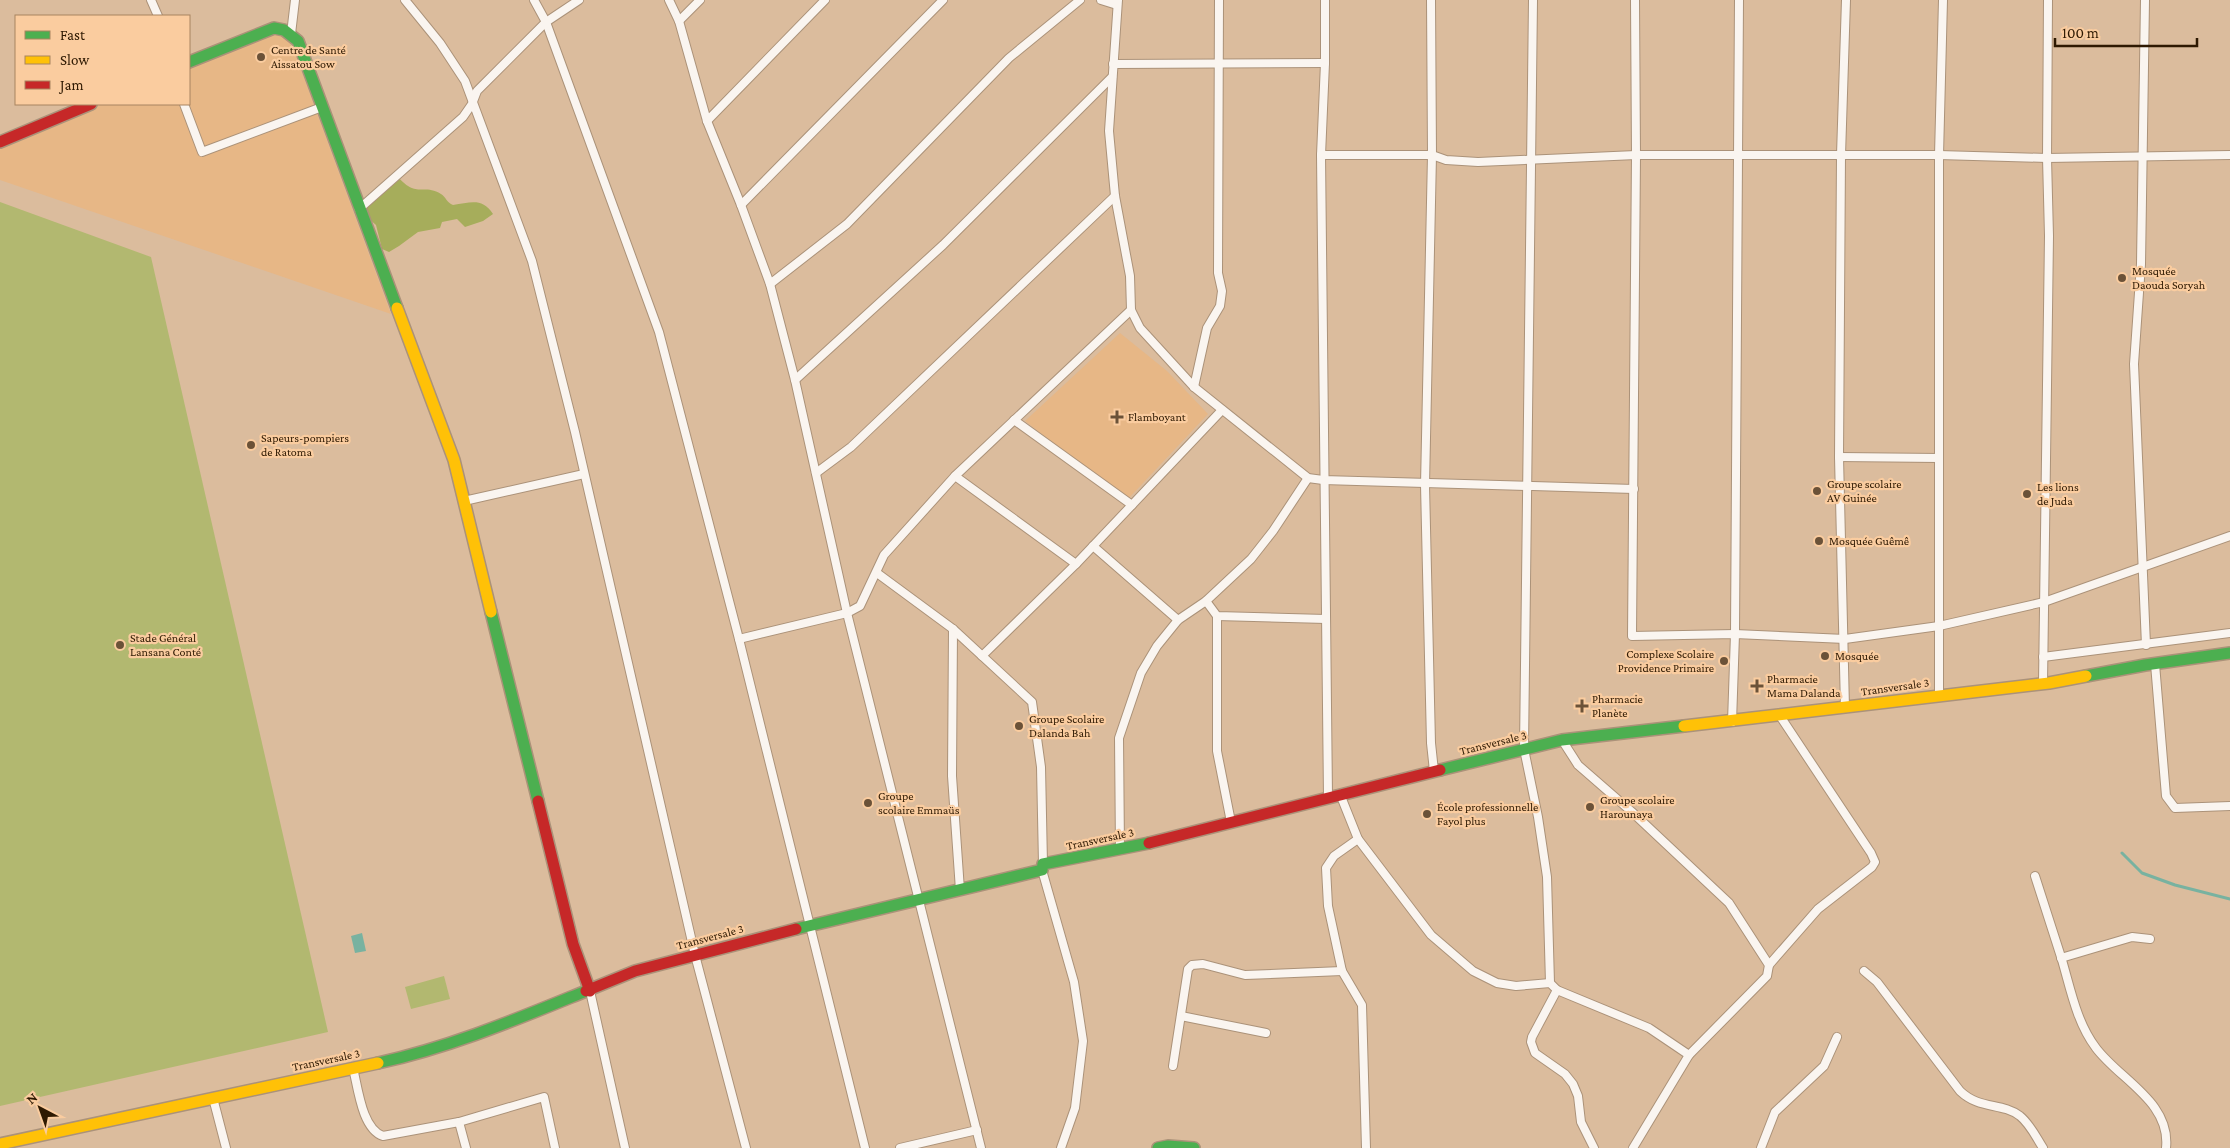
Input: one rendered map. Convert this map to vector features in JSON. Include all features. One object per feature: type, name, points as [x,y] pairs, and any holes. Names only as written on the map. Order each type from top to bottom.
[{"type":"main road","points":[[190,62],[274,28],[291,34],[298,41],[454,460],[573,944],[590,991]]},
{"type":"main road","points":[[0,142],[89,105]]},
{"type":"main road","name":"Transversale 3","points":[[0,1144],[413,1055],[481,1034],[635,972],[695,955],[917,899],[960,890],[1043,867],[1120,850],[1562,740],[1732,722],[1939,695],[2043,684],[2230,653]]},
{"type":"main road","points":[[1158,1148],[1187,1148]]},
{"type":"street","points":[[152,0],[158,15]]},
{"type":"street","points":[[291,34],[295,0]]},
{"type":"street","points":[[405,0],[440,43],[465,82],[532,261],[584,474],[695,955],[746,1148]]},
{"type":"street","points":[[534,0],[546,22],[658,332],[739,639],[865,1148]]},
{"type":"street","points":[[359,209],[463,117],[472,104],[477,91],[546,22],[579,0]]},
{"type":"street","points":[[669,0],[679,21],[707,121],[770,284],[795,380],[847,613],[917,899],[981,1148]]},
{"type":"street","points":[[679,21],[700,0]]},
{"type":"street","points":[[707,121],[825,0]]},
{"type":"street","points":[[741,205],[943,0]]},
{"type":"street","points":[[770,284],[847,224],[1009,58],[1080,0]]},
{"type":"street","points":[[1101,0],[1118,2],[1109,131],[1115,196],[1130,276],[1131,310],[1140,328],[1194,387],[1308,478],[1425,485],[1634,489]]},
{"type":"street","points":[[1194,387],[1207,328],[1220,306],[1222,291],[1218,273],[1219,0]]},
{"type":"street","points":[[1325,0],[1325,63],[1320,155],[1328,797]]},
{"type":"street","points":[[1431,0],[1432,155],[1425,485],[1431,743],[1434,771]]},
{"type":"street","points":[[1533,0],[1524,749],[1538,817],[1547,877],[1550,984]]},
{"type":"street","points":[[1635,0],[1636,155],[1632,636],[1734,634],[1845,639],[1939,626],[2044,602],[2230,536]]},
{"type":"street","points":[[1732,722],[1739,0]]},
{"type":"street","points":[[1845,708],[1845,639],[1839,457],[1841,155],[1846,0]]},
{"type":"street","points":[[1939,695],[1938,155],[1943,0]]},
{"type":"street","points":[[2043,684],[2049,236],[2047,158],[2048,0]]},
{"type":"street","points":[[2144,0],[2141,264],[2134,364],[2141,567],[2146,646]]},
{"type":"street","points":[[1113,64],[1325,63]]},
{"type":"street","points":[[795,380],[944,245],[1112,77]]},
{"type":"street","points":[[184,105],[202,152],[322,107]]},
{"type":"street","points":[[1320,155],[1432,155],[1446,160],[1478,162],[1636,155],[1938,155],[2047,158],[2230,155]]},
{"type":"street","points":[[816,474],[851,447],[1115,196]]},
{"type":"street","points":[[739,639],[847,613],[860,606],[884,555],[955,476],[1131,310]]},
{"type":"street","points":[[982,656],[1076,564],[1222,410]]},
{"type":"street","points":[[1014,420],[1132,504]]},
{"type":"street","points":[[1839,457],[1939,458]]},
{"type":"street","points":[[464,500],[584,474]]},
{"type":"street","points":[[955,476],[1076,564]]},
{"type":"street","points":[[1120,850],[1119,738],[1141,673],[1157,646],[1178,620],[1206,601],[1250,559],[1273,531],[1308,478]]},
{"type":"street","points":[[1093,546],[1178,620]]},
{"type":"street","points":[[877,573],[953,629],[1032,702],[1041,767],[1043,867],[1074,982],[1083,1041],[1076,1108],[1062,1148]]},
{"type":"street","points":[[1206,601],[1218,616],[1217,751],[1232,822]]},
{"type":"street","points":[[1218,616],[1326,619]]},
{"type":"street","points":[[953,629],[952,776],[960,890]]},
{"type":"street","points":[[2043,657],[2146,646],[2230,633]]},
{"type":"street","points":[[2155,664],[2166,796],[2175,808],[2230,806]]},
{"type":"street","points":[[1632,1148],[1688,1055],[1766,976],[1769,965],[1818,909],[1872,867],[1875,862],[1872,853],[1780,716]]},
{"type":"street","points":[[1562,740],[1578,765],[1632,812],[1729,904],[1769,965]]},
{"type":"street","points":[[1340,794],[1358,840],[1431,935],[1473,970],[1497,983],[1516,986],[1550,984],[1557,990],[1649,1028],[1688,1055]]},
{"type":"street","points":[[1358,840],[1334,856],[1326,868],[1328,906],[1342,971],[1362,1005],[1366,1148]]},
{"type":"street","points":[[2035,876],[2082,1028],[2097,1050],[2150,1100],[2161,1118],[2167,1140],[2166,1148]]},
{"type":"street","points":[[2061,958],[2132,937],[2150,939]]},
{"type":"street","points":[[1173,1066],[1188,969],[1197,963],[1245,974],[1342,971]]},
{"type":"street","points":[[1864,971],[1877,982],[1964,1094],[1978,1103],[2008,1110],[2020,1116],[2033,1131],[2042,1148]]},
{"type":"street","points":[[1557,990],[1532,1038],[1532,1048],[1535,1053],[1565,1074],[1573,1084],[1578,1096],[1581,1122],[1594,1148]]},
{"type":"street","points":[[590,991],[625,1148]]},
{"type":"street","points":[[1181,1016],[1266,1033]]},
{"type":"street","points":[[1762,1148],[1776,1112],[1824,1066],[1837,1037]]},
{"type":"street","points":[[353,1068],[368,1123],[376,1133],[384,1136],[459,1122],[544,1097],[555,1148]]},
{"type":"street","points":[[213,1098],[226,1148]]},
{"type":"street","points":[[459,1122],[466,1148]]},
{"type":"street","points":[[900,1148],[977,1130]]},
{"type":"shaded area","points":[[272,34],[285,36],[293,48],[391,314],[0,180],[0,146],[100,105],[190,105],[190,68]]},
{"type":"shaded area","name":"Flamboyant","points":[[1120,333],[1167,371],[1208,414],[1128,499],[1105,484],[1025,421]]},
{"type":"green space","points":[[397,176],[410,187],[435,191],[441,194],[453,205],[470,202],[480,203],[493,214],[483,221],[465,227],[457,219],[442,222],[440,228],[418,232],[389,252],[382,249],[376,225],[367,217],[366,201]]},
{"type":"green space","name":"Stade Général Lansana Conté","points":[[0,202],[151,257],[328,1032],[0,1106]]},
{"type":"green space","points":[[444,976],[450,999],[411,1009],[405,987]]},
{"type":"water","points":[[362,933],[366,951],[355,953],[351,936]]},
{"type":"waterway","points":[[2122,853],[2142,873],[2175,885],[2230,899]]},
{"type":"traffic: fast","points":[[190,62],[274,28],[284,30],[298,41],[397,308]]},
{"type":"traffic: fast","points":[[491,612],[538,801]]},
{"type":"traffic: fast","points":[[2086,676],[2145,665],[2230,653]]},
{"type":"traffic: fast","points":[[1440,770],[1562,740],[1684,726]]},
{"type":"traffic: fast","points":[[796,929],[1042,870],[1043,864],[1149,843]]},
{"type":"traffic: fast","points":[[378,1063],[458,1041],[586,991]]},
{"type":"traffic: fast","points":[[1158,1148],[1168,1146],[1194,1148]]},
{"type":"traffic: slow","points":[[397,308],[454,460],[491,612]]},
{"type":"traffic: slow","points":[[1684,726],[2049,683],[2086,676]]},
{"type":"traffic: slow","points":[[0,1144],[378,1063]]},
{"type":"traffic: jam","points":[[0,142],[89,105]]},
{"type":"traffic: jam","points":[[1149,843],[1440,770]]},
{"type":"traffic: jam","points":[[538,801],[573,944],[590,991]]},
{"type":"traffic: jam","points":[[586,991],[635,971],[796,929]]},
{"type":"place","name":"Centre de Santé Aissatou Sow","points":[[261,57]]},
{"type":"place","name":"Mosquée Daouda Soryah","points":[[2122,278]]},
{"type":"place","name":"Flamboyant","points":[[1117,417]]},
{"type":"place","name":"Sapeurs-pompiers de Ratoma","points":[[251,445]]},
{"type":"place","name":"Groupe scolaire AV Guinée","points":[[1817,491]]},
{"type":"place","name":"Les lions de Juda","points":[[2027,494]]},
{"type":"place","name":"Mosquée Guêmê","points":[[1819,541]]},
{"type":"place","name":"Stade Général Lansana Conté","points":[[120,645]]},
{"type":"place","name":"Mosquée","points":[[1825,656]]},
{"type":"place","name":"Complexe Scolaire Providence Primaire","points":[[1724,661]]},
{"type":"place","name":"Pharmacie Mama Dalanda","points":[[1757,686]]},
{"type":"place","name":"Pharmacie Planète","points":[[1582,706]]},
{"type":"place","name":"Groupe Scolaire Dalanda Bah","points":[[1019,726]]},
{"type":"place","name":"Groupe scolaire Emmaüs","points":[[868,803]]},
{"type":"place","name":"Groupe scolaire Harounaya","points":[[1590,807]]},
{"type":"place","name":"École professionnelle Fayol plus","points":[[1427,814]]}]
